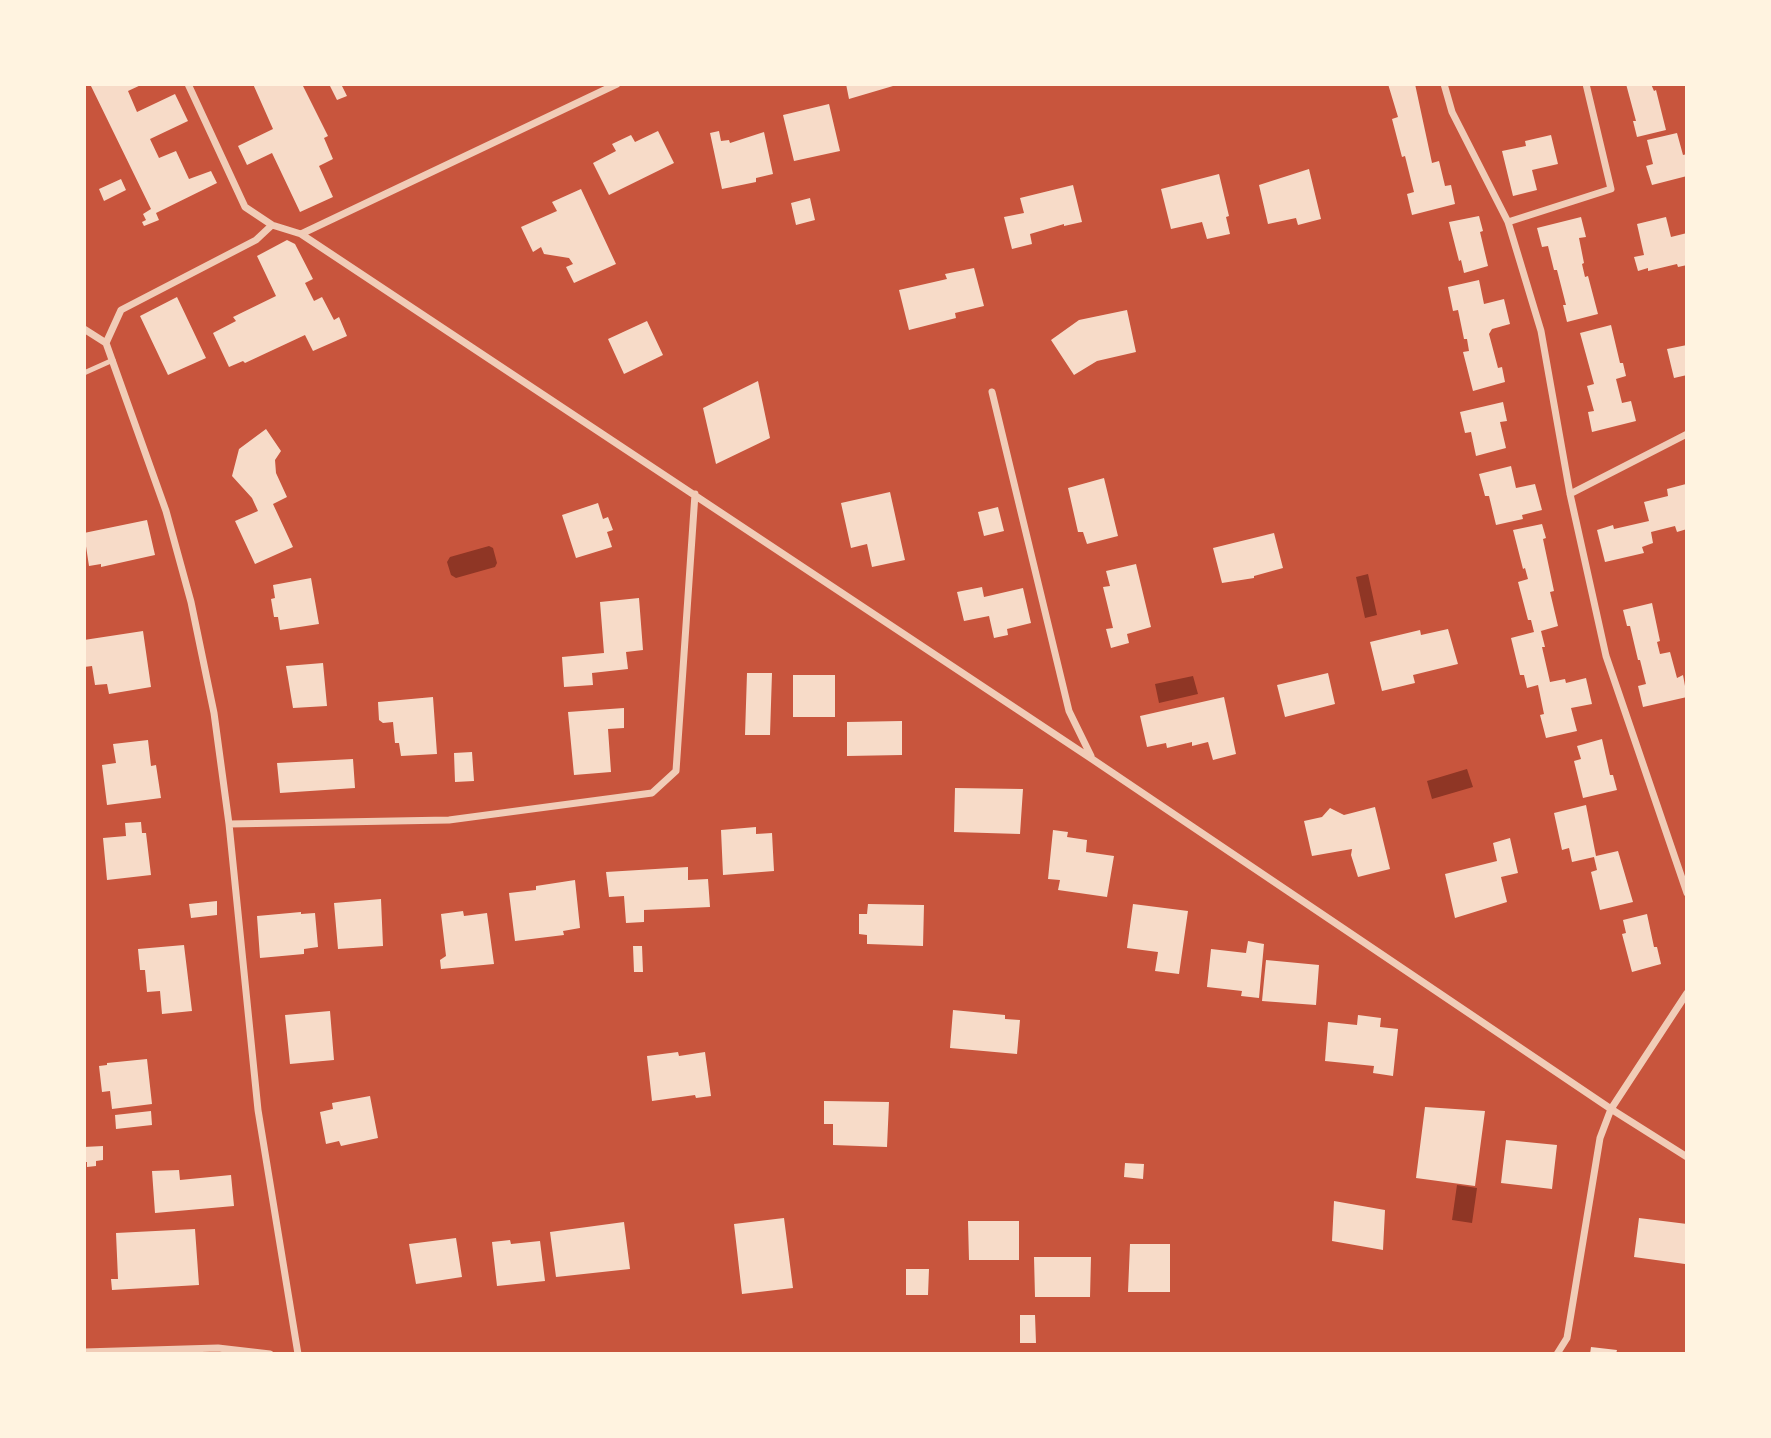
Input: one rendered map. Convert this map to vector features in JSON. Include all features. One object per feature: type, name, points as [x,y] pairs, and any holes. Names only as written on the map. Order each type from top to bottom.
[{"type":"street","points":[[188,84],[245,207],[272,225],[302,234],[1092,759],[1611,1109],[1687,1157]]},
{"type":"street","points":[[302,234],[617,84]]},
{"type":"street","points":[[1444,84],[1452,112],[1508,222],[1541,331],[1570,494],[1606,656],[1687,893]]},
{"type":"street","points":[[1508,222],[1611,189],[1586,84]]},
{"type":"street","points":[[106,343],[121,310],[256,240],[272,225]]},
{"type":"street","points":[[84,329],[106,343],[113,360],[166,511],[191,602],[214,713],[229,824],[258,1110],[298,1354]]},
{"type":"street","points":[[992,392],[1069,711],[1092,759]]},
{"type":"street","points":[[1570,494],[1687,434]]},
{"type":"street","points":[[229,824],[449,820],[652,793],[676,772],[695,495]]},
{"type":"street","points":[[1560,1353],[1567,1338],[1600,1138],[1611,1109],[1687,993]]},
{"type":"street","points":[[84,1352],[218,1348],[270,1354]]},
{"type":"lane","points":[[84,373],[113,360]]},
{"type":"shaded area","points":[[489,546],[493,548],[497,563],[495,567],[456,578],[451,575],[447,562],[450,557]]},
{"type":"shaded area","points":[[1368,574],[1377,615],[1365,618],[1356,577]]},
{"type":"shaded area","points":[[1193,676],[1198,694],[1159,703],[1155,684]]},
{"type":"shaded area","points":[[1467,769],[1473,787],[1432,799],[1427,781]]},
{"type":"shaded area","points":[[1457,1185],[1477,1188],[1472,1223],[1452,1220]]},
{"type":"building","points":[[90,84],[143,84],[128,91],[137,112],[175,94],[188,121],[150,139],[159,158],[176,151],[189,179],[211,171],[217,183],[156,213],[159,220],[144,226],[142,222],[146,220],[143,214],[151,209]]},
{"type":"building","points":[[253,84],[302,84],[328,136],[324,138],[333,159],[319,166],[333,197],[300,212],[272,153],[247,165],[238,146],[273,129]]},
{"type":"building","points":[[329,84],[341,84],[347,96],[337,100]]},
{"type":"building","points":[[846,84],[892,84],[893,86],[849,99]]},
{"type":"building","points":[[1388,84],[1415,84],[1432,163],[1439,161],[1445,186],[1451,185],[1455,204],[1412,215],[1407,194],[1414,192],[1392,119],[1398,117]]},
{"type":"building","points":[[1626,84],[1651,84],[1654,91],[1656,90],[1666,130],[1637,137],[1633,121],[1636,121]]},
{"type":"building","points":[[829,104],[840,151],[794,161],[783,115]]},
{"type":"building","points":[[658,131],[674,163],[609,195],[593,163],[616,151],[612,144],[631,135],[635,142]]},
{"type":"building","points":[[719,131],[721,141],[729,140],[730,143],[764,132],[773,174],[756,178],[756,182],[722,189],[710,133]]},
{"type":"building","points":[[1677,133],[1683,155],[1687,154],[1687,176],[1652,185],[1646,166],[1653,164],[1647,140]]},
{"type":"building","points":[[1551,135],[1558,164],[1532,170],[1537,190],[1513,196],[1502,151],[1526,146],[1525,141]]},
{"type":"building","points":[[1309,169],[1321,219],[1298,225],[1296,218],[1268,224],[1259,185]]},
{"type":"building","points":[[1219,174],[1229,216],[1226,217],[1230,234],[1207,239],[1202,222],[1171,229],[1161,189]]},
{"type":"building","points":[[121,179],[126,190],[104,201],[99,189]]},
{"type":"building","points":[[1073,185],[1082,222],[1030,234],[1032,244],[1012,249],[1004,217],[1024,213],[1020,198]]},
{"type":"building","points":[[581,189],[616,264],[574,283],[566,267],[573,264],[569,258],[544,254],[541,247],[533,252],[521,227],[557,211],[552,202]]},
{"type":"building","points":[[810,198],[815,220],[796,225],[791,203]]},
{"type":"building","points":[[1479,216],[1488,266],[1464,273],[1449,222]]},
{"type":"building","points":[[1581,217],[1586,237],[1579,238],[1584,263],[1582,264],[1598,314],[1567,322],[1563,305],[1566,305],[1557,270],[1554,270],[1548,246],[1542,247],[1537,228]]},
{"type":"building","points":[[1666,217],[1671,237],[1687,233],[1687,265],[1678,267],[1677,264],[1638,271],[1634,257],[1644,255],[1637,224]]},
{"type":"building","points":[[287,240],[295,244],[313,279],[305,283],[314,301],[322,297],[334,320],[339,317],[347,336],[313,351],[305,335],[245,363],[243,361],[229,367],[213,333],[236,321],[233,317],[276,296],[257,256]]},
{"type":"building","points":[[974,268],[984,306],[955,313],[956,318],[909,330],[899,290],[947,279],[945,274]]},
{"type":"building","points":[[1479,280],[1484,304],[1504,299],[1510,324],[1492,329],[1489,334],[1498,368],[1502,367],[1505,382],[1473,391],[1463,352],[1469,351],[1467,339],[1464,339],[1458,310],[1453,311],[1448,287]]},
{"type":"building","points":[[177,297],[206,358],[168,375],[140,316]]},
{"type":"building","points":[[1127,310],[1136,352],[1097,361],[1074,375],[1051,340],[1079,320]]},
{"type":"building","points":[[647,321],[663,355],[624,374],[608,339]]},
{"type":"building","points":[[1611,325],[1626,376],[1616,379],[1622,403],[1631,401],[1636,421],[1592,432],[1588,412],[1594,411],[1587,386],[1594,384],[1580,333]]},
{"type":"building","points":[[1687,345],[1687,375],[1674,378],[1667,349]]},
{"type":"building","points":[[758,381],[770,438],[716,464],[703,408]]},
{"type":"building","points":[[1503,402],[1507,421],[1500,422],[1506,448],[1476,456],[1471,432],[1465,433],[1460,412]]},
{"type":"building","points":[[266,429],[281,451],[275,460],[276,473],[287,497],[273,504],[293,547],[255,564],[235,521],[258,511],[252,498],[232,476],[239,449]]},
{"type":"building","points":[[1511,466],[1516,488],[1535,484],[1542,510],[1522,515],[1523,519],[1496,525],[1489,496],[1485,496],[1479,474]]},
{"type":"building","points":[[1104,478],[1118,536],[1087,544],[1083,532],[1078,532],[1068,488]]},
{"type":"building","points":[[1686,484],[1687,529],[1677,532],[1675,526],[1651,532],[1653,543],[1642,547],[1644,553],[1605,562],[1597,530],[1613,525],[1614,529],[1649,521],[1644,502],[1668,496],[1667,489]]},
{"type":"building","points":[[890,492],[905,560],[872,567],[867,544],[851,548],[841,503]]},
{"type":"building","points":[[598,503],[603,519],[608,517],[613,530],[607,532],[612,547],[576,558],[562,515]]},
{"type":"building","points":[[998,507],[1004,531],[984,536],[978,512]]},
{"type":"building","points":[[147,520],[155,555],[101,567],[101,564],[89,566],[84,533]]},
{"type":"building","points":[[1542,524],[1554,591],[1550,592],[1558,626],[1541,631],[1550,682],[1565,679],[1566,683],[1586,678],[1592,704],[1571,708],[1577,731],[1546,738],[1540,715],[1544,714],[1538,685],[1527,688],[1524,675],[1520,675],[1511,638],[1534,632],[1518,582],[1528,579],[1513,530]]},
{"type":"building","points":[[1274,533],[1283,568],[1254,578],[1222,583],[1213,548]]},
{"type":"building","points":[[1136,564],[1151,627],[1127,634],[1129,643],[1111,648],[1106,629],[1113,628],[1103,587],[1110,586],[1106,571]]},
{"type":"building","points":[[311,578],[319,624],[280,630],[278,617],[274,617],[271,599],[275,598],[273,585]]},
{"type":"building","points":[[982,587],[984,597],[1023,588],[1031,623],[1007,629],[1008,635],[994,638],[989,616],[964,621],[957,592]]},
{"type":"building","points":[[639,598],[643,650],[626,652],[628,669],[592,673],[593,685],[564,687],[562,657],[604,653],[600,602]]},
{"type":"building","points":[[1652,603],[1660,654],[1670,652],[1677,678],[1683,675],[1687,697],[1643,707],[1638,686],[1646,684],[1623,610]]},
{"type":"building","points":[[1448,629],[1458,664],[1413,675],[1415,683],[1382,691],[1370,642],[1420,630],[1421,635]]},
{"type":"building","points":[[143,631],[151,687],[109,694],[107,684],[95,685],[92,666],[84,667],[84,640]]},
{"type":"building","points":[[323,663],[327,706],[293,708],[286,666]]},
{"type":"building","points":[[747,673],[772,673],[770,735],[745,735]]},
{"type":"building","points":[[1328,673],[1335,704],[1285,717],[1277,685]]},
{"type":"building","points":[[793,675],[835,675],[835,717],[793,717]]},
{"type":"building","points":[[433,697],[437,754],[401,756],[399,743],[395,743],[393,722],[383,723],[379,720],[378,702]]},
{"type":"building","points":[[1224,697],[1236,754],[1213,760],[1208,742],[1192,746],[1192,742],[1167,748],[1166,743],[1147,747],[1140,716]]},
{"type":"building","points":[[624,708],[624,728],[608,729],[611,772],[574,775],[568,712]]},
{"type":"building","points":[[902,721],[902,755],[847,756],[847,722]]},
{"type":"building","points":[[1602,739],[1610,775],[1613,775],[1617,790],[1583,798],[1574,761],[1581,759],[1577,746]]},
{"type":"building","points":[[148,740],[151,766],[156,765],[161,798],[107,805],[102,765],[116,763],[113,744]]},
{"type":"building","points":[[472,752],[474,781],[455,782],[454,753]]},
{"type":"building","points":[[353,759],[355,788],[280,793],[277,763]]},
{"type":"building","points":[[955,788],[1023,789],[1020,834],[954,832]]},
{"type":"building","points":[[1586,805],[1596,856],[1618,851],[1633,902],[1600,910],[1591,872],[1597,870],[1594,857],[1572,862],[1569,848],[1562,850],[1554,813]]},
{"type":"building","points":[[1375,807],[1390,869],[1358,877],[1351,855],[1352,849],[1312,856],[1304,821],[1322,817],[1330,808],[1344,815]]},
{"type":"building","points":[[141,822],[142,833],[146,833],[151,875],[107,880],[103,838],[126,836],[125,823]]},
{"type":"building","points":[[756,827],[756,834],[772,833],[774,871],[723,875],[721,830]]},
{"type":"building","points":[[1053,830],[1068,832],[1067,837],[1087,840],[1086,852],[1114,856],[1107,897],[1058,890],[1060,880],[1048,879]]},
{"type":"building","points":[[1510,838],[1518,873],[1501,877],[1507,902],[1455,918],[1445,874],[1497,861],[1493,843]]},
{"type":"building","points":[[688,867],[688,880],[708,879],[710,907],[644,910],[644,922],[626,923],[624,896],[609,897],[606,872]]},
{"type":"building","points":[[575,880],[580,928],[563,931],[564,935],[515,941],[509,893],[536,890],[536,886]]},
{"type":"building","points":[[381,899],[383,946],[338,949],[334,903]]},
{"type":"building","points":[[217,901],[217,915],[191,918],[189,904]]},
{"type":"building","points":[[868,904],[924,905],[923,946],[867,944],[867,935],[859,934],[859,914],[867,914]]},
{"type":"building","points":[[1133,904],[1188,911],[1179,974],[1155,971],[1158,952],[1127,948]]},
{"type":"building","points":[[463,911],[464,916],[487,913],[494,964],[441,969],[440,960],[446,956],[441,914]]},
{"type":"building","points":[[315,913],[318,947],[304,949],[304,954],[260,958],[257,916]]},
{"type":"building","points":[[1647,914],[1654,947],[1657,947],[1661,964],[1632,972],[1622,934],[1626,933],[1623,920]]},
{"type":"building","points":[[1248,941],[1264,944],[1259,998],[1241,996],[1242,991],[1207,987],[1211,949],[1246,953]]},
{"type":"building","points":[[184,945],[192,1011],[162,1014],[160,991],[147,992],[145,970],[140,970],[138,949]]},
{"type":"building","points":[[633,946],[642,946],[643,972],[634,972]]},
{"type":"building","points":[[1266,960],[1319,965],[1316,1005],[1262,1001]]},
{"type":"building","points":[[953,1010],[1005,1015],[1005,1019],[1020,1020],[1017,1054],[950,1048]]},
{"type":"building","points":[[330,1011],[334,1060],[290,1064],[285,1015]]},
{"type":"building","points":[[1358,1015],[1381,1018],[1380,1027],[1398,1029],[1393,1076],[1373,1073],[1374,1066],[1325,1061],[1328,1022],[1357,1025]]},
{"type":"building","points":[[678,1052],[679,1056],[705,1052],[711,1096],[696,1098],[695,1095],[652,1101],[647,1056]]},
{"type":"building","points":[[147,1059],[152,1104],[112,1109],[110,1091],[102,1092],[99,1066]]},
{"type":"building","points":[[370,1096],[378,1138],[341,1146],[339,1141],[326,1144],[320,1112],[333,1109],[332,1103]]},
{"type":"building","points":[[824,1101],[889,1102],[887,1147],[833,1145],[833,1124],[824,1124]]},
{"type":"building","points":[[1425,1107],[1485,1111],[1475,1186],[1416,1178]]},
{"type":"building","points":[[151,1111],[152,1125],[116,1129],[115,1115]]},
{"type":"building","points":[[1506,1140],[1557,1145],[1552,1189],[1501,1183]]},
{"type":"building","points":[[103,1146],[103,1160],[96,1161],[96,1166],[87,1167],[87,1162],[84,1162],[84,1147]]},
{"type":"building","points":[[1125,1163],[1144,1164],[1143,1179],[1124,1177]]},
{"type":"building","points":[[179,1170],[180,1180],[231,1175],[234,1206],[155,1213],[152,1171]]},
{"type":"building","points":[[1334,1201],[1385,1210],[1383,1250],[1332,1241]]},
{"type":"building","points":[[784,1218],[793,1288],[742,1294],[734,1224]]},
{"type":"building","points":[[1639,1218],[1687,1224],[1685,1264],[1634,1257]]},
{"type":"building","points":[[968,1221],[1019,1221],[1019,1260],[969,1260]]},
{"type":"building","points":[[624,1222],[630,1269],[556,1277],[550,1232]]},
{"type":"building","points":[[195,1229],[199,1285],[112,1290],[111,1279],[118,1279],[116,1233]]},
{"type":"building","points":[[456,1238],[462,1277],[416,1284],[409,1244]]},
{"type":"building","points":[[510,1240],[511,1244],[540,1241],[545,1281],[497,1286],[492,1242]]},
{"type":"building","points":[[1130,1244],[1170,1244],[1170,1292],[1128,1292]]},
{"type":"building","points":[[1034,1257],[1091,1257],[1090,1297],[1035,1297]]},
{"type":"building","points":[[906,1269],[929,1269],[928,1295],[906,1295]]},
{"type":"building","points":[[1020,1315],[1035,1315],[1036,1343],[1020,1343]]},
{"type":"building","points":[[1591,1347],[1617,1350],[1616,1354],[1590,1354]]}]
